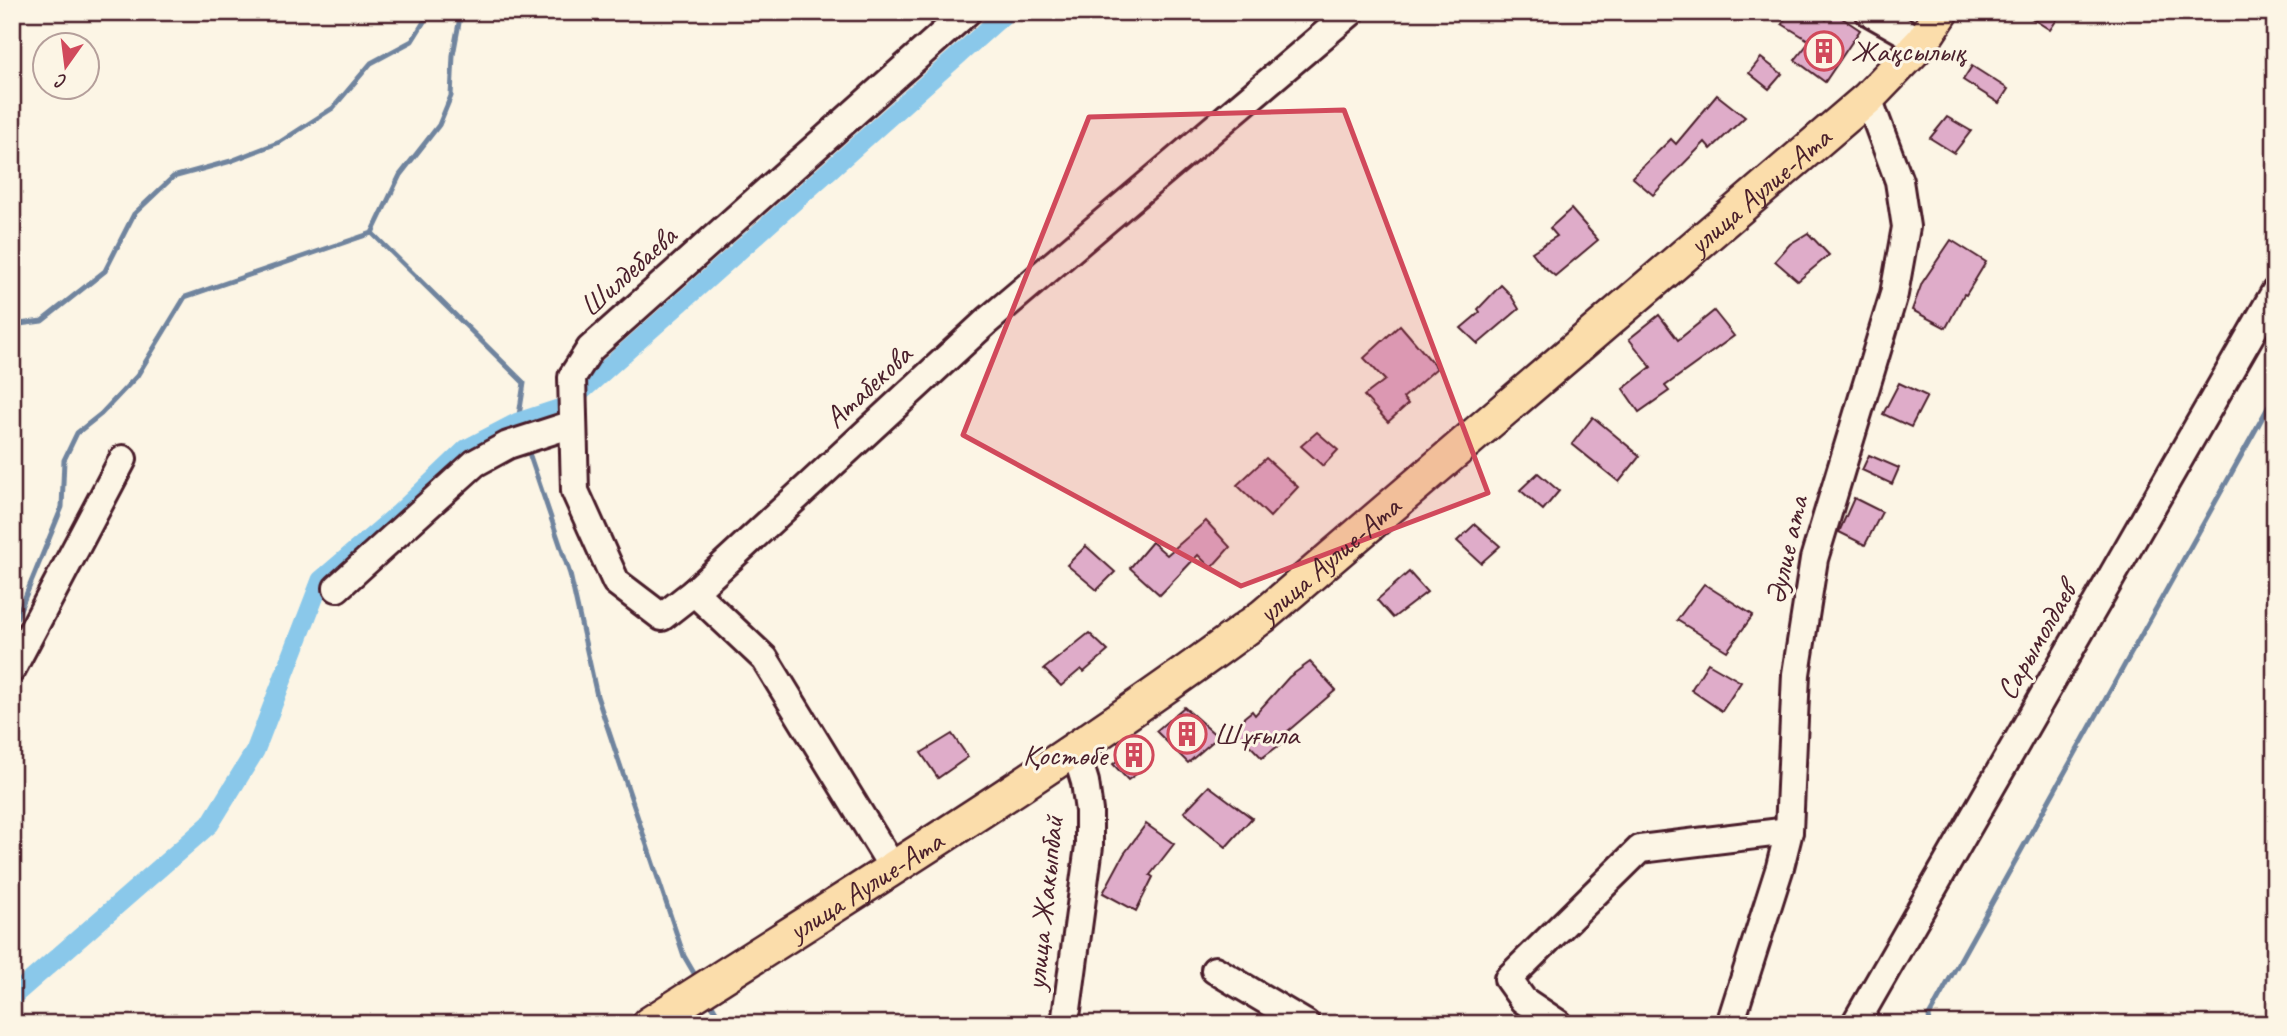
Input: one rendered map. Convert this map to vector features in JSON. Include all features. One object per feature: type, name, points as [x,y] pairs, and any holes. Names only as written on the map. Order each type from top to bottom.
[{"type":"main road","name":"улица Аулие-Ата","points":[[649,1024],[1075,749],[1171,685],[1263,616],[1868,98],[1922,42],[1942,12]]},
{"type":"street","name":"Шилдебаева","points":[[694,592],[662,617],[617,582],[575,492],[572,377],[590,349],[967,12]]},
{"type":"street","name":"Атабекова","points":[[694,592],[987,321],[1351,12]]},
{"type":"street","points":[[1869,12],[1922,42]]},
{"type":"street","name":"Әулие ата","points":[[1728,1022],[1780,867],[1789,831],[1796,674],[1814,559],[1894,294],[1906,226],[1899,181],[1868,98]]},
{"type":"street","name":"Сарымолдаев","points":[[1855,1024],[2275,292]]},
{"type":"street","points":[[337,587],[475,463],[508,445],[573,424]]},
{"type":"street","points":[[12,669],[123,458]]},
{"type":"street","points":[[694,592],[765,659],[892,868]]},
{"type":"street","name":"улица Жакыпбай","points":[[1065,1024],[1089,846],[1089,811],[1085,782],[1075,749]]},
{"type":"street","points":[[1559,1024],[1523,1000],[1508,979],[1640,849],[1789,831]]},
{"type":"street","points":[[1215,970],[1306,1024]]},
{"type":"highlighted area","points":[[1344,110],[1488,493],[1241,586],[963,435],[1089,117]]},
{"type":"building","name":"Жақсылық","points":[[1789,12],[1815,12],[1826,20],[1833,12],[1860,30],[1825,82],[1795,60],[1810,41],[1782,24]]},
{"type":"building","points":[[2022,12],[2062,12],[2050,30]]},
{"type":"building","points":[[1761,58],[1782,74],[1769,89],[1749,73]]},
{"type":"building","points":[[1972,66],[2008,89],[1999,103],[1963,80]]},
{"type":"building","points":[[1717,95],[1745,117],[1711,149],[1705,142],[1653,195],[1632,177],[1671,139],[1676,144]]},
{"type":"building","points":[[1947,117],[1971,131],[1954,153],[1930,138]]},
{"type":"building","points":[[1571,209],[1598,240],[1555,276],[1532,252],[1557,236],[1550,228]]},
{"type":"building","points":[[1808,233],[1829,255],[1798,281],[1775,261],[1790,244]]},
{"type":"building","points":[[1951,240],[1986,262],[1966,295],[1964,294],[1946,328],[1912,310],[1922,283]]},
{"type":"building","points":[[1501,285],[1519,309],[1478,344],[1461,328],[1480,312],[1478,309]]},
{"type":"building","points":[[1714,311],[1734,336],[1665,386],[1669,391],[1639,412],[1623,389],[1651,367],[1629,339],[1659,315],[1678,340]]},
{"type":"building","points":[[1400,325],[1437,368],[1403,398],[1408,404],[1388,422],[1364,396],[1385,380],[1364,358]]},
{"type":"building","points":[[1899,383],[1927,396],[1911,427],[1883,414]]},
{"type":"building","points":[[1593,417],[1640,456],[1619,482],[1572,444]]},
{"type":"building","points":[[1317,432],[1338,450],[1323,466],[1301,446]]},
{"type":"building","points":[[1869,455],[1899,468],[1892,484],[1862,470]]},
{"type":"building","points":[[1266,458],[1298,487],[1270,517],[1237,485]]},
{"type":"building","points":[[1538,473],[1559,491],[1543,510],[1520,490]]},
{"type":"building","points":[[1854,498],[1882,512],[1865,545],[1839,532]]},
{"type":"building","points":[[1206,521],[1230,547],[1211,568],[1198,555],[1160,595],[1130,568],[1152,542],[1167,555]]},
{"type":"building","points":[[1475,524],[1500,546],[1481,563],[1457,541]]},
{"type":"building","points":[[1086,546],[1115,572],[1097,590],[1067,565]]},
{"type":"building","points":[[1409,572],[1427,592],[1393,618],[1377,600]]},
{"type":"building","points":[[1704,584],[1753,615],[1727,651],[1677,620]]},
{"type":"building","points":[[1089,633],[1108,651],[1084,672],[1081,669],[1061,686],[1044,669]]},
{"type":"building","points":[[1310,662],[1336,690],[1281,737],[1285,741],[1262,758],[1232,727],[1252,711],[1255,715],[1289,677]]},
{"type":"building","points":[[1708,663],[1741,682],[1722,711],[1691,690]]},
{"type":"building","name":"Шұғыла","points":[[1184,707],[1218,737],[1188,763],[1156,731]]},
{"type":"building","points":[[952,734],[968,757],[938,778],[921,753]]},
{"type":"building","name":"Қостөбе","points":[[1133,748],[1138,748],[1150,764],[1128,780],[1113,764]]},
{"type":"building","points":[[1209,786],[1252,818],[1226,847],[1184,812]]},
{"type":"building","points":[[1146,824],[1174,844],[1150,875],[1153,877],[1136,911],[1103,893],[1124,854]]},
{"type":"waterway","points":[[12,325],[42,321],[105,271],[134,214],[173,177],[231,161],[280,142],[333,108],[371,63],[412,41],[430,12]]},
{"type":"waterway","points":[[12,629],[62,507],[64,460],[77,433],[101,414],[137,376],[185,297],[372,233],[400,175],[439,125],[451,96],[453,55],[461,12]]},
{"type":"waterway","points":[[12,997],[210,824],[255,751],[321,580],[398,514],[466,449],[518,422],[564,407],[1007,12]]},
{"type":"waterway","points":[[372,233],[524,383],[518,422],[521,431]]},
{"type":"waterway","points":[[1930,1024],[1929,1016],[2275,395]]},
{"type":"waterway","points":[[527,447],[570,574],[597,696],[684,956],[698,980]]},
{"type":"waterway","points":[[708,998],[723,1024]]},
{"type":"place","name":"Жақсылық","points":[[1824,51]]},
{"type":"place","name":"Шұғыла","points":[[1187,734]]},
{"type":"place","name":"Қостөбе","points":[[1134,755]]}]
